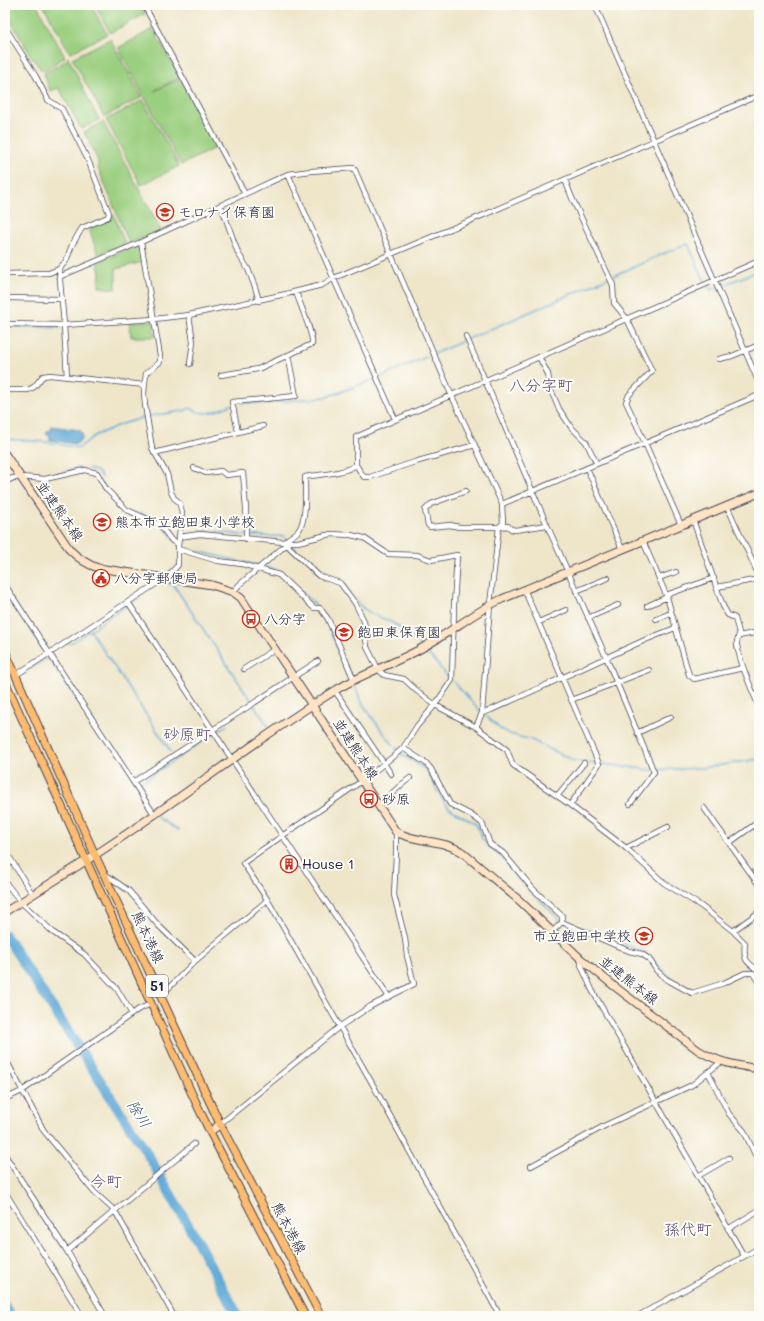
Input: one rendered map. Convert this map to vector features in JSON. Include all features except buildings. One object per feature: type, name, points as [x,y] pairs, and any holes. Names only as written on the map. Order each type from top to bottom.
[{"type":"main road","name":"並建熊本線","points":[[5,454],[70,550],[78,558],[98,568],[212,585],[233,592],[243,602],[275,649],[396,832],[407,837],[454,846],[513,894],[581,958],[614,986],[698,1050],[721,1062],[759,1069]]},
{"type":"main road","points":[[5,912],[95,855],[312,705],[354,680],[415,652],[490,604],[759,492]]},
{"type":"main road","name":"熊本港線","points":[[5,651],[102,872],[220,1124],[321,1316]]},
{"type":"main road","points":[[5,682],[16,675]]},
{"type":"main road","name":"熊本港線","points":[[5,682],[150,1004],[210,1132],[305,1316]]},
{"type":"main road","points":[[150,1004],[161,996]]},
{"type":"main road","points":[[210,1132],[220,1124]]},
{"type":"main road","points":[[295,1297],[307,1291]]},
{"type":"street","points":[[144,5],[245,194]]},
{"type":"street","points":[[595,5],[759,383]]},
{"type":"street","points":[[5,27],[35,75],[48,100],[62,109],[88,160],[110,213],[108,217],[82,228],[66,261],[59,269],[49,273],[5,274]]},
{"type":"street","points":[[5,324],[64,325],[189,315],[259,301],[322,285],[334,278],[565,180],[759,95]]},
{"type":"street","points":[[59,277],[141,242],[288,174],[354,168],[451,394],[502,504],[503,524],[499,527],[490,604],[482,713],[476,726]]},
{"type":"street","points":[[288,174],[395,419]]},
{"type":"street","points":[[565,180],[613,285],[614,303],[627,318],[652,370],[650,374],[629,395],[626,402],[681,525]]},
{"type":"street","points":[[221,205],[238,253],[248,270],[259,301]]},
{"type":"street","points":[[16,675],[128,602],[173,571],[178,565],[178,547],[182,512],[179,502],[174,498],[171,492],[168,474],[154,453],[145,405],[146,373],[160,362],[160,356],[141,242]]},
{"type":"street","points":[[475,445],[414,462],[370,477],[364,476],[356,465],[356,437],[451,394],[759,261]]},
{"type":"street","points":[[59,269],[67,377]]},
{"type":"street","points":[[221,375],[258,369],[312,344],[296,292]]},
{"type":"street","points":[[5,298],[62,299]]},
{"type":"street","points":[[189,315],[193,342],[190,364]]},
{"type":"street","points":[[466,336],[567,571],[606,657],[654,772],[630,804]]},
{"type":"street","points":[[719,359],[759,345]]},
{"type":"street","points":[[238,432],[232,402],[296,396],[288,355]]},
{"type":"street","points":[[539,357],[548,374],[550,388],[559,409],[571,427],[586,442],[597,464]]},
{"type":"street","points":[[5,390],[28,390],[34,387],[43,376],[145,385]]},
{"type":"street","points":[[502,504],[759,396]]},
{"type":"street","points":[[154,453],[263,426]]},
{"type":"street","points":[[233,592],[299,530],[304,510],[305,477],[350,468],[356,465]]},
{"type":"street","points":[[194,468],[206,473],[221,471],[226,475],[242,473],[246,509],[246,539]]},
{"type":"street","points":[[587,468],[622,549]]},
{"type":"street","points":[[5,482],[13,478],[21,477],[44,479],[85,470],[96,473],[106,489],[127,510],[159,524],[178,547],[218,561],[242,564],[279,575],[314,608],[320,608],[328,620],[354,680]]},
{"type":"street","points":[[466,491],[431,504],[425,510],[430,528],[450,525],[459,528],[508,526],[515,530],[547,524]]},
{"type":"street","points":[[717,587],[759,578],[727,506]]},
{"type":"street","points":[[693,520],[726,611],[728,615],[735,618],[739,636],[736,641],[743,668],[759,707]]},
{"type":"street","points":[[179,537],[200,534],[286,543],[298,542],[331,534],[351,535],[364,538],[388,554],[417,555],[431,560],[458,555],[452,680],[435,705],[417,726],[403,748],[362,781],[244,863],[267,899],[372,1083],[500,1316]]},
{"type":"street","points":[[643,541],[667,597],[689,675],[694,679],[743,668]]},
{"type":"street","points":[[286,543],[306,565],[319,576],[340,583],[354,602],[364,621],[367,647],[378,669],[384,674],[404,679],[435,705],[476,726],[507,750],[513,765],[570,805],[626,848],[664,882],[701,906],[733,931],[745,943],[745,958],[748,964],[759,971]]},
{"type":"street","points":[[659,578],[676,572]]},
{"type":"street","points":[[576,591],[608,578]]},
{"type":"street","points":[[647,606],[667,597],[669,594],[714,578]]},
{"type":"street","points":[[5,585],[154,814]]},
{"type":"street","points":[[524,589],[599,764],[570,805]]},
{"type":"street","points":[[128,602],[389,997]]},
{"type":"street","points":[[588,618],[618,606]]},
{"type":"street","points":[[539,622],[566,610]]},
{"type":"street","points":[[656,619],[671,613]]},
{"type":"street","points":[[482,713],[606,657],[675,628]]},
{"type":"street","points":[[739,636],[759,632]]},
{"type":"street","points":[[244,669],[275,649]]},
{"type":"street","points":[[133,782],[318,661]]},
{"type":"street","points":[[571,700],[649,670]]},
{"type":"street","points":[[335,691],[391,774]]},
{"type":"street","points":[[637,733],[671,717]]},
{"type":"street","points":[[403,748],[426,763],[431,769],[450,804],[471,815],[482,824],[490,844],[503,853],[533,889],[562,916],[562,922],[553,931]]},
{"type":"street","points":[[557,796],[584,763]]},
{"type":"street","points":[[378,806],[410,778]]},
{"type":"street","points":[[704,808],[759,885]]},
{"type":"street","points":[[729,843],[754,825],[759,832]]},
{"type":"street","points":[[626,848],[668,827]]},
{"type":"street","points":[[220,1124],[339,1027],[371,1006],[414,984],[405,938],[394,895],[396,832]]},
{"type":"street","points":[[5,850],[33,895]]},
{"type":"street","points":[[102,872],[128,892],[158,925],[195,961]]},
{"type":"street","points":[[5,882],[21,902],[54,933],[84,954],[117,989],[132,1014]]},
{"type":"street","points":[[161,996],[195,961],[267,899]]},
{"type":"street","points":[[733,931],[759,912]]},
{"type":"street","points":[[562,922],[629,951],[642,954],[649,959],[657,971],[666,979],[692,993],[724,983],[745,973],[752,973],[759,983]]},
{"type":"street","points":[[581,958],[581,965],[592,990],[744,1256]]},
{"type":"street","points":[[5,1099],[22,1091],[139,1009],[150,1004]]},
{"type":"street","points":[[5,1058],[44,1131],[51,1141],[94,1192],[115,1211],[174,1316]]},
{"type":"street","points":[[531,1166],[606,1125],[655,1101],[692,1086],[721,1062]]},
{"type":"street","points":[[708,1072],[729,1114],[744,1131],[759,1163]]},
{"type":"street","points":[[67,1251],[194,1144]]},
{"type":"street","points":[[5,1155],[67,1251],[105,1316]]},
{"type":"street","points":[[698,1176],[729,1158]]},
{"type":"street","points":[[5,1192],[82,1316]]},
{"type":"street","points":[[728,1228],[759,1210]]},
{"type":"street","points":[[638,1316],[759,1248]]},
{"type":"green space","points":[[5,5],[37,5],[65,57],[42,71],[30,55],[10,19],[7,20],[5,17]]},
{"type":"green space","points":[[43,5],[91,5],[107,34],[70,53]]},
{"type":"green space","points":[[95,5],[141,5],[145,14],[110,33]]},
{"type":"green space","points":[[153,29],[180,77],[154,91],[180,79],[217,147],[181,165],[118,48]]},
{"type":"green space","points":[[110,39],[142,97],[104,117],[72,58]]},
{"type":"green space","points":[[68,57],[99,120],[81,129],[59,88],[50,91],[44,73],[67,60]]},
{"type":"green space","points":[[143,100],[179,166],[141,185],[106,120]]},
{"type":"green space","points":[[103,122],[162,232],[129,243],[98,168],[98,161],[84,132]]},
{"type":"green space","points":[[114,215],[125,244],[98,254],[89,229]]},
{"type":"green space","points":[[139,244],[143,262],[116,269],[116,289],[99,287],[100,272],[97,263]]},
{"type":"green space","points":[[153,321],[155,337],[131,337],[130,322]]},
{"type":"water","points":[[51,426],[80,430],[82,433],[82,439],[76,444],[50,440],[50,436],[47,435],[47,431],[51,431]]},
{"type":"water","points":[[5,1299],[16,1316],[5,1316]]},
{"type":"waterway","points":[[611,277],[688,244],[705,282]]},
{"type":"waterway","points":[[708,285],[711,290],[759,270]]},
{"type":"waterway","points":[[242,403],[268,403],[326,397],[376,379],[608,278]]},
{"type":"waterway","points":[[5,326],[61,328]]},
{"type":"waterway","points":[[149,416],[184,411],[190,408],[201,413],[206,413],[231,405]]},
{"type":"waterway","points":[[5,439],[47,442],[79,448],[94,436],[119,425],[145,417]]},
{"type":"waterway","points":[[62,473],[77,468],[82,469]]},
{"type":"waterway","points":[[88,469],[96,471],[102,478]]},
{"type":"waterway","points":[[5,479],[15,475]]},
{"type":"waterway","points":[[140,513],[161,522],[175,541]]},
{"type":"waterway","points":[[200,532],[205,531],[257,536],[284,536],[286,539]]},
{"type":"waterway","points":[[290,543],[298,552]]},
{"type":"waterway","points":[[180,547],[238,561]]},
{"type":"waterway","points":[[244,562],[260,566]]},
{"type":"waterway","points":[[264,567],[277,570],[280,573]]},
{"type":"waterway","points":[[313,568],[331,578]]},
{"type":"waterway","points":[[283,576],[315,604],[317,611],[328,624]]},
{"type":"waterway","points":[[160,584],[173,584],[268,726]]},
{"type":"waterway","points":[[343,584],[350,593]]},
{"type":"waterway","points":[[5,590],[46,654]]},
{"type":"waterway","points":[[68,643],[71,643],[140,597]]},
{"type":"waterway","points":[[356,601],[368,612],[391,622],[403,630],[421,646]]},
{"type":"waterway","points":[[330,629],[346,673],[350,679]]},
{"type":"waterway","points":[[90,630],[171,752]]},
{"type":"waterway","points":[[425,650],[450,679]]},
{"type":"waterway","points":[[32,668],[50,656]]},
{"type":"waterway","points":[[48,657],[93,724]]},
{"type":"waterway","points":[[453,681],[480,711]]},
{"type":"waterway","points":[[353,684],[360,700],[382,731],[401,754],[426,769],[439,794],[449,808],[475,823],[480,831],[481,837],[488,846],[501,857],[516,876],[560,920]]},
{"type":"waterway","points":[[483,713],[500,729],[510,734],[531,740],[575,761],[596,763]]},
{"type":"waterway","points":[[136,783],[140,783],[227,725]]},
{"type":"waterway","points":[[600,764],[653,770],[702,768],[759,759]]},
{"type":"waterway","points":[[144,803],[151,812]]},
{"type":"waterway","points":[[157,817],[178,830]]},
{"type":"waterway","points":[[569,923],[645,952],[679,984]]},
{"type":"waterway","name":"除川","points":[[5,935],[144,1148],[238,1316]]},
{"type":"waterway","points":[[721,982],[744,970],[752,971]]},
{"type":"waterway","points":[[755,973],[759,978]]},
{"type":"waterway","points":[[684,987],[692,989],[700,988]]},
{"type":"place","name":"モロナイ保育園","points":[[165,212]]},
{"type":"place","name":"熊本市立飽田東小学校","points":[[102,522]]},
{"type":"place","name":"八分字郵便局","points":[[101,578]]},
{"type":"place","name":"八分字","points":[[251,619]]},
{"type":"place","name":"飽田東保育園","points":[[344,632]]},
{"type":"place","name":"砂原","points":[[369,799]]},
{"type":"place","name":"House 1","points":[[289,864]]},
{"type":"place","name":"市立飽田中学校","points":[[644,936]]},
{"type":"district","name":"八分字町","points":[[541,385]]},
{"type":"district","name":"砂原町","points":[[187,734]]},
{"type":"district","name":"今町","points":[[106,1181]]},
{"type":"district","name":"孫代町","points":[[688,1229]]}]
